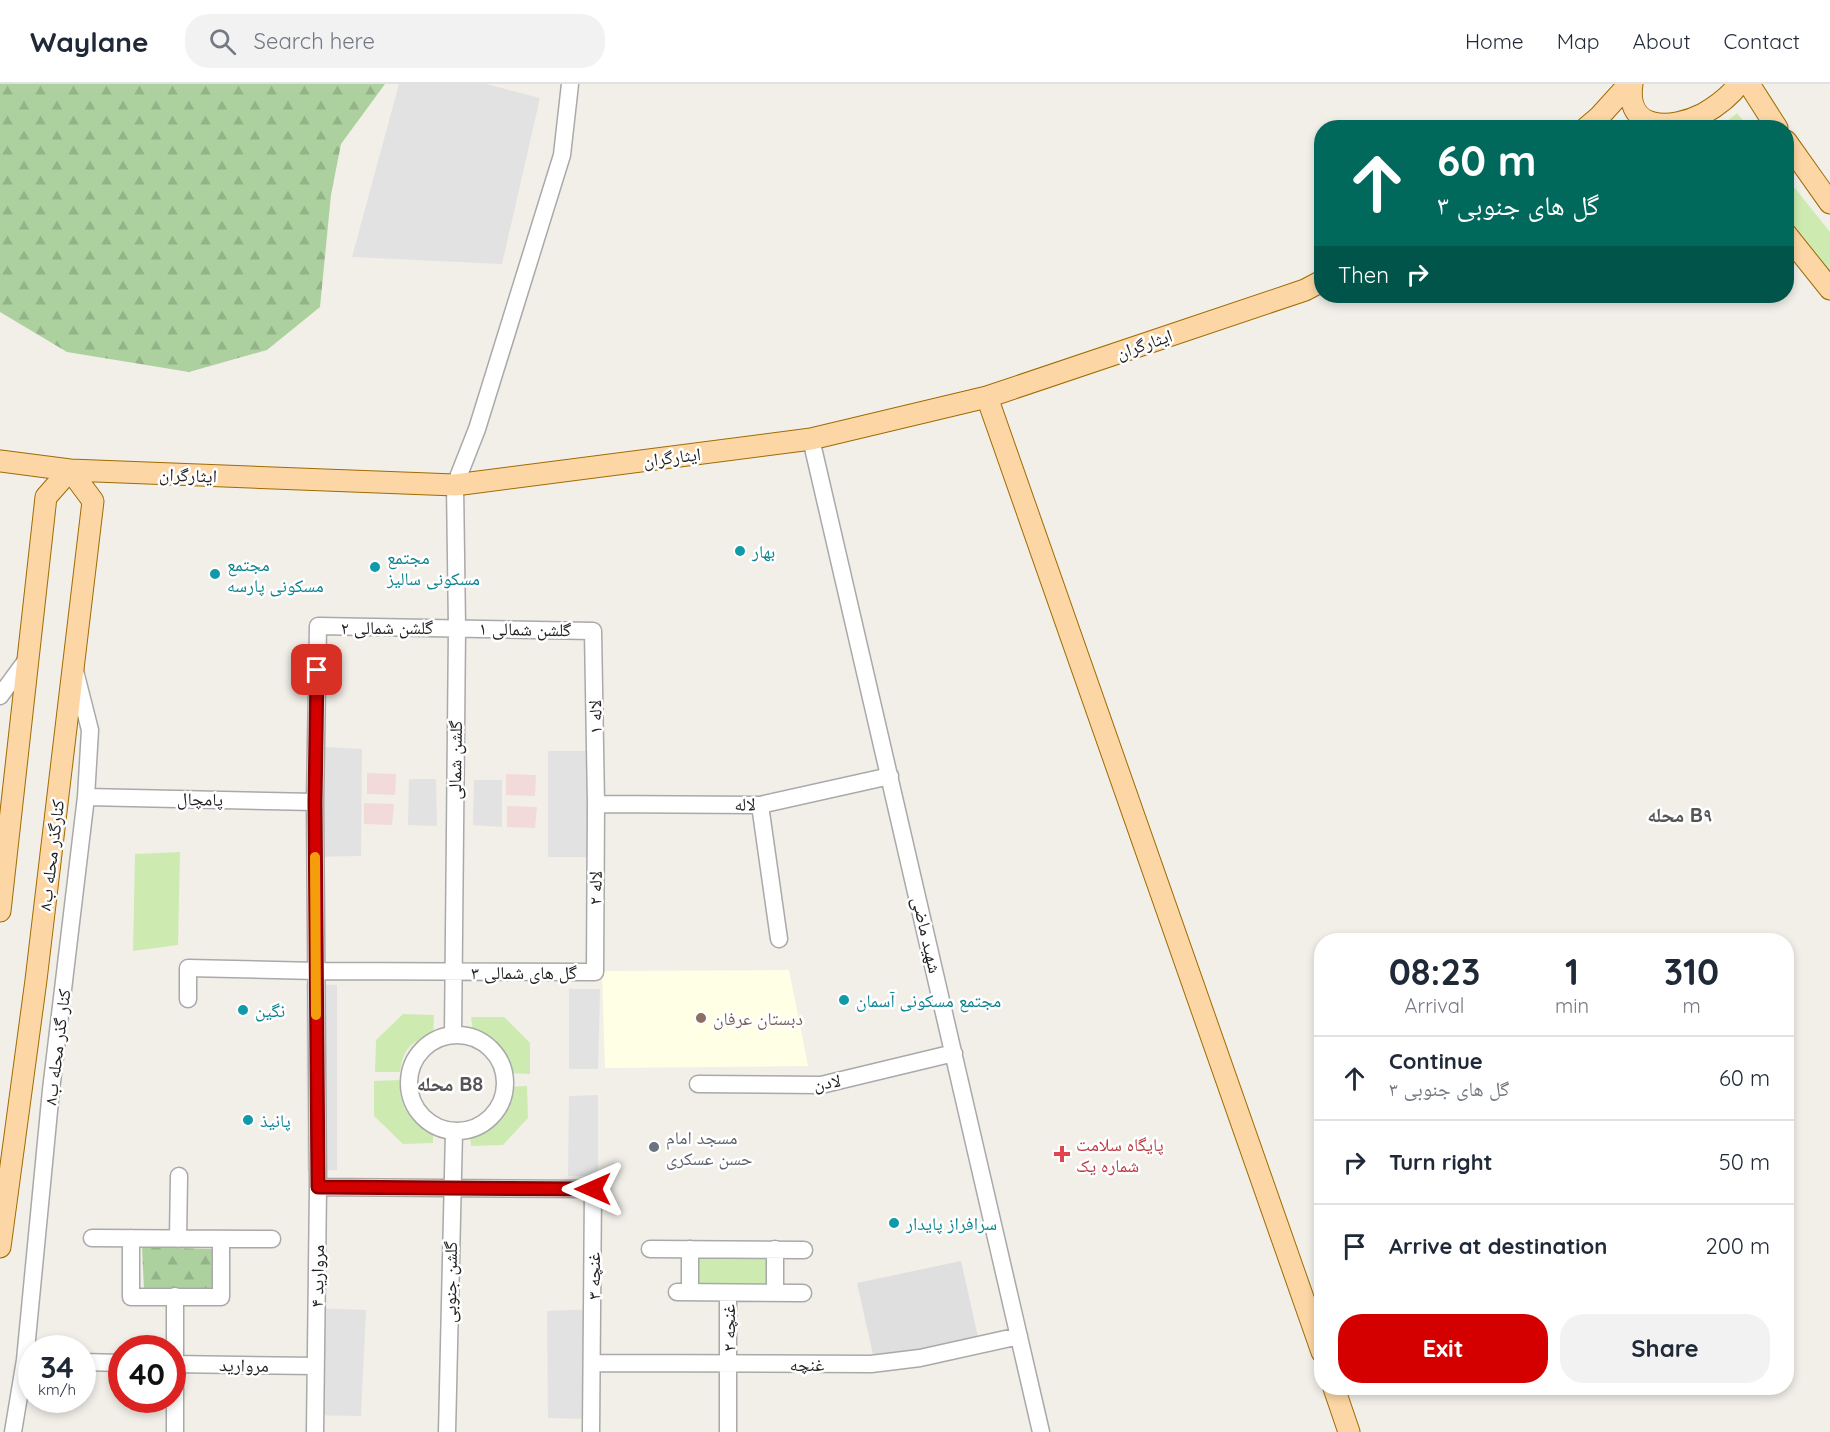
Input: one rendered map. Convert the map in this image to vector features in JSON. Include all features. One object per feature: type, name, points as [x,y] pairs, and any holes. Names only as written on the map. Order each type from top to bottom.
[{"type":"main road","points":[[1630,84],[1630,97],[1634,111],[1645,120]]},
{"type":"main road","points":[[1596,120],[1630,84]]},
{"type":"main road","points":[[1687,120],[1703,114],[1722,102],[1739,84]]},
{"type":"main road","points":[[1749,84],[1773,120]]},
{"type":"main road","points":[[1794,152],[1830,203]]},
{"type":"main road","points":[[1794,244],[1830,290]]},
{"type":"main road","name":"ایثارگران","points":[[0,461],[70,470],[455,485],[811,439],[987,397],[1314,285]]},
{"type":"main road","points":[[987,397],[1314,1329]]},
{"type":"main road","points":[[0,912],[46,497],[70,470]]},
{"type":"main road","name":"کنارگذر محله ب۸","points":[[0,1247],[36,980],[93,501],[70,470]]},
{"type":"main road","points":[[1336,1395],[1349,1432]]},
{"type":"street","points":[[455,485],[477,429],[562,155],[570,84]]},
{"type":"street","name":"شهید ماضی","points":[[811,439],[1041,1432]]},
{"type":"street","name":"گلشن شمالی","points":[[453,1035],[457,627],[455,485]]},
{"type":"street","name":"گلشن شمالی ۲","points":[[318,626],[457,627]]},
{"type":"street","name":"مروارید ۴","points":[[315,1432],[318,1187],[315,802],[318,626]]},
{"type":"street","name":"گلشن شمالی ۱","points":[[457,627],[593,631]]},
{"type":"street","name":"لاله ۱","points":[[593,631],[596,804]]},
{"type":"street","points":[[0,696],[28,657]]},
{"type":"street","name":"کنار گذر محله ب۸","points":[[30,1335],[51,1090],[86,797],[90,730],[74,664]]},
{"type":"street","name":"لاله","points":[[596,804],[760,805],[890,776]]},
{"type":"street","name":"پامچال","points":[[86,797],[315,802]]},
{"type":"street","name":"لاله ۲","points":[[594,972],[596,804]]},
{"type":"street","points":[[760,805],[779,939]]},
{"type":"street","name":"گل های شمالی ۳","points":[[188,999],[188,968],[594,972]]},
{"type":"street","points":[[453,1035],[469,1036],[484,1043],[496,1054],[503,1068],[505,1084],[502,1100],[494,1114],[482,1124],[468,1130],[454,1131],[436,1127],[423,1118],[413,1105],[408,1090],[409,1074],[414,1059],[424,1047],[438,1038],[453,1035]]},
{"type":"street","name":"لادن","points":[[698,1084],[821,1085],[954,1053]]},
{"type":"street","name":"گلشن جنوبی","points":[[447,1432],[454,1131]]},
{"type":"street","points":[[178,1239],[179,1176]]},
{"type":"street","points":[[318,1187],[452,1188]]},
{"type":"street","name":"غنچه ۳","points":[[452,1188],[593,1189],[591,1432]]},
{"type":"street","points":[[92,1238],[272,1239]]},
{"type":"street","points":[[131,1238],[131,1297],[221,1297],[221,1239]]},
{"type":"street","points":[[650,1249],[804,1250]]},
{"type":"street","points":[[690,1249],[683,1292],[803,1293]]},
{"type":"street","points":[[775,1250],[775,1293]]},
{"type":"street","name":"غنچه ۲","points":[[728,1293],[728,1432]]},
{"type":"street","points":[[174,1335],[175,1296]]},
{"type":"street","name":"غنچه","points":[[592,1363],[871,1364],[920,1358],[1019,1336]]},
{"type":"street","name":"مروارید","points":[[186,1364],[316,1366]]},
{"type":"street","name":"کنار گذر محله ب۸","points":[[13,1432],[18,1408]]},
{"type":"street","points":[[175,1413],[175,1432]]},
{"type":"shaded area","points":[[399,84],[486,84],[540,98],[502,264],[352,257]]},
{"type":"shaded area","points":[[309,746],[362,749],[361,856],[308,857]]},
{"type":"shaded area","points":[[548,751],[601,751],[601,857],[548,857]]},
{"type":"shaded area","points":[[367,773],[396,774],[395,795],[367,794]]},
{"type":"shaded area","points":[[506,774],[536,775],[535,796],[506,795]]},
{"type":"shaded area","points":[[409,779],[436,779],[437,826],[408,825]]},
{"type":"shaded area","points":[[474,780],[502,780],[502,827],[473,825]]},
{"type":"shaded area","points":[[364,803],[394,804],[392,825],[364,824]]},
{"type":"shaded area","points":[[507,806],[537,807],[535,828],[507,827]]},
{"type":"shaded area","name":"دبستان عرفان","points":[[789,970],[808,1066],[605,1068],[602,971]]},
{"type":"shaded area","points":[[306,984],[337,985],[337,1170],[307,1171]]},
{"type":"shaded area","points":[[569,989],[600,989],[598,1069],[569,1069]]},
{"type":"shaded area","points":[[598,1095],[598,1176],[568,1176],[569,1096]]},
{"type":"shaded area","points":[[961,1261],[978,1337],[874,1359],[857,1283]]},
{"type":"shaded area","points":[[309,1308],[366,1310],[361,1416],[307,1415]]},
{"type":"shaded area","points":[[599,1309],[596,1419],[548,1418],[547,1311]]},
{"type":"green space","points":[[0,84],[385,84],[341,144],[331,195],[320,307],[267,350],[189,372],[67,352],[0,312]]},
{"type":"green space","points":[[1737,113],[1742,120],[1728,120]]},
{"type":"green space","points":[[1794,187],[1830,232],[1830,271],[1794,227]]},
{"type":"green space","points":[[180,852],[178,945],[133,951],[135,854]]},
{"type":"green space","points":[[403,1014],[434,1015],[433,1037],[425,1038],[409,1047],[403,1058],[400,1072],[375,1072],[376,1040]]},
{"type":"green space","points":[[471,1017],[504,1017],[530,1043],[530,1074],[507,1073],[503,1059],[496,1048],[473,1032]]},
{"type":"green space","points":[[400,1080],[403,1106],[411,1116],[433,1129],[433,1143],[403,1144],[374,1116],[374,1081]]},
{"type":"green space","points":[[527,1086],[528,1118],[503,1145],[471,1146],[470,1133],[490,1121],[495,1115],[502,1103],[506,1087]]},
{"type":"green space","points":[[142,1247],[214,1249],[214,1290],[144,1290]]},
{"type":"green space","points":[[694,1252],[771,1252],[771,1290],[695,1289]]},
{"type":"slow traffic","points":[[315,857],[316,1015]]},
{"type":"place","name":"بهار","points":[[740,551]]},
{"type":"place","name":"مجتمع مسکونی سالیز","points":[[375,567]]},
{"type":"place","name":"مجتمع مسکونی پارسه","points":[[215,574]]},
{"type":"place","name":"مجتمع مسکونی آسمان","points":[[844,1000]]},
{"type":"place","name":"نگین","points":[[243,1010]]},
{"type":"place","name":"دبستان عرفان","points":[[701,1018]]},
{"type":"place","name":"پانیذ","points":[[248,1120]]},
{"type":"place","name":"مسجد امام حسن عسکری","points":[[654,1147]]},
{"type":"place","name":"پایگاه سلامت شماره یک","points":[[1062,1154]]},
{"type":"place","name":"سرافراز پایدار","points":[[894,1223]]},
{"type":"district","name":"محله B۹","points":[[1680,814]]},
{"type":"district","name":"محله B8","points":[[450,1083]]},
{"type":"route","points":[[317,670],[315,802],[318,1187],[593,1189]]}]
